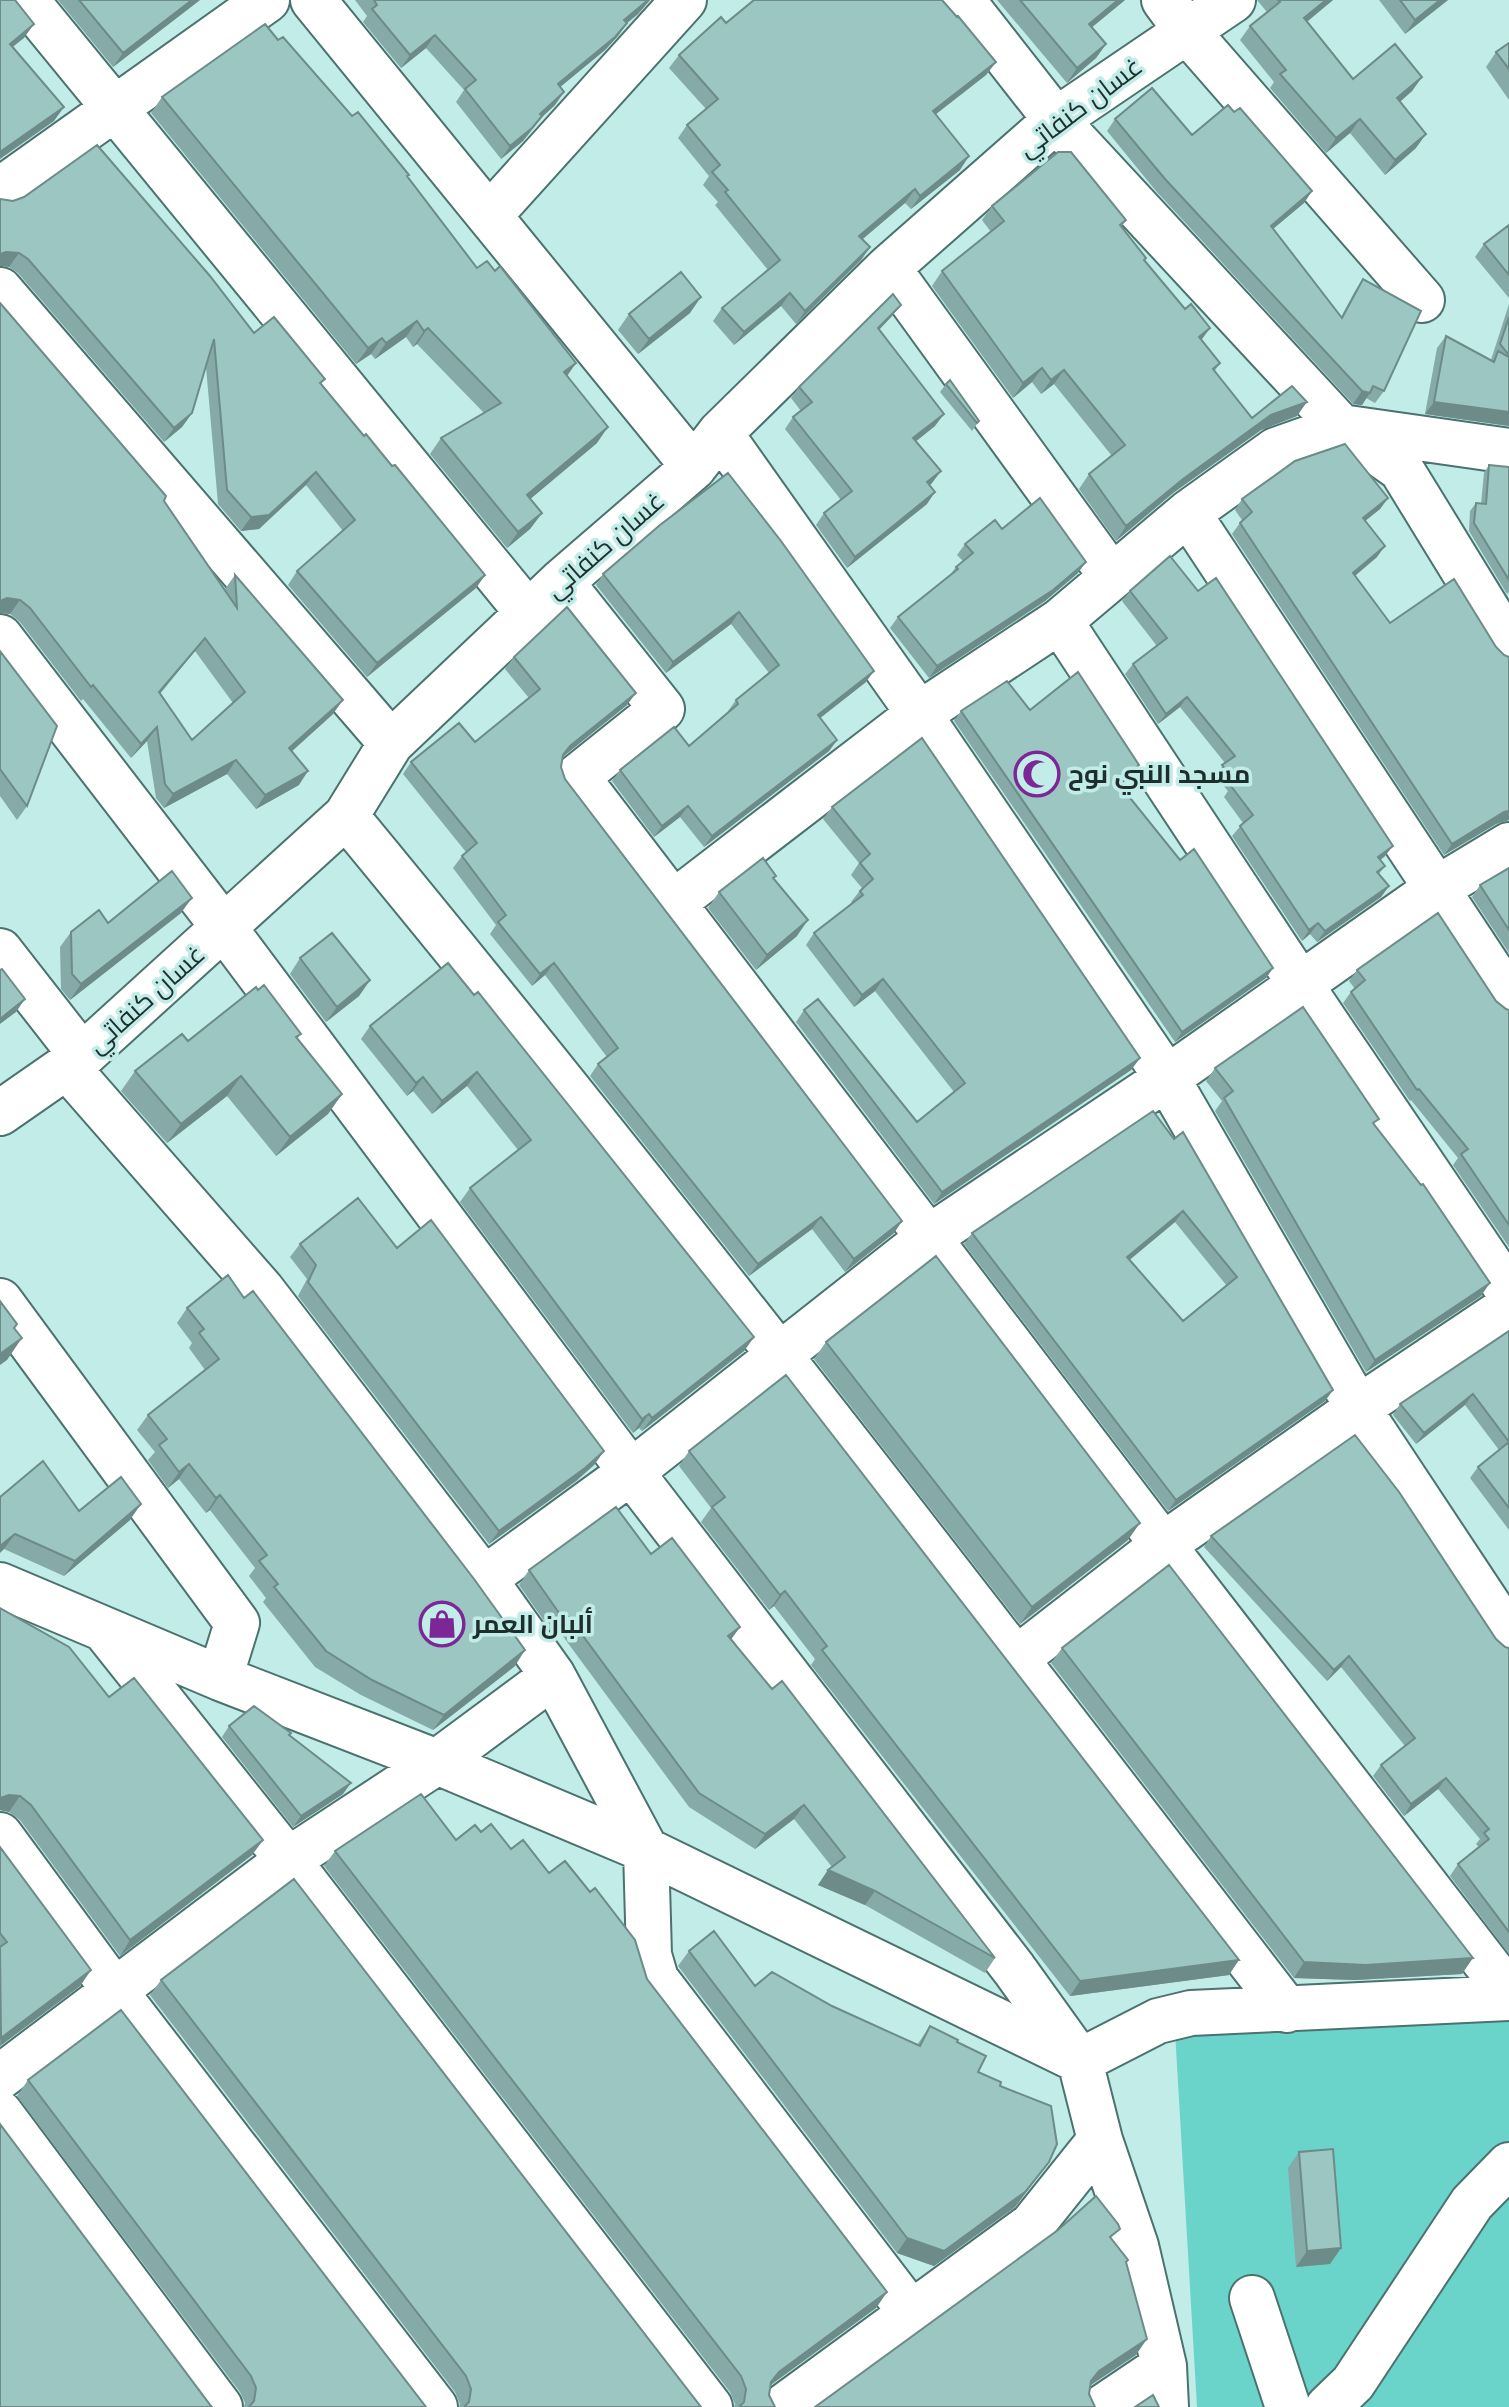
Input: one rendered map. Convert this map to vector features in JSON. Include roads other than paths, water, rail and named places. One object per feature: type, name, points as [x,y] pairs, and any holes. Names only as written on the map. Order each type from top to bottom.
[{"type":"street","points":[[26,0],[528,613]]},
{"type":"street","points":[[0,190],[267,0]]},
{"type":"street","points":[[313,0],[489,216],[707,450],[919,714],[1167,1078],[1358,1408],[1509,1636]]},
{"type":"street","points":[[489,216],[684,0]]},
{"type":"street","points":[[962,0],[1056,120],[1341,427],[1401,469],[1505,632]]},
{"type":"street","name":"غسان كنفاتي","points":[[0,1113],[74,1062],[225,929],[346,816],[391,743],[561,582],[707,450],[888,268],[1175,15],[1233,0]]},
{"type":"street","points":[[1175,15],[1422,300]]},
{"type":"street","points":[[888,268],[1112,577]]},
{"type":"street","points":[[0,290],[391,743]]},
{"type":"street","points":[[673,903],[919,714],[1060,621],[1188,513],[1276,450],[1341,427],[1509,451]]},
{"type":"street","points":[[1188,513],[1509,998]]},
{"type":"street","points":[[561,582],[662,709],[577,777],[1509,1996]]},
{"type":"street","points":[[1060,621],[1300,984],[1509,1292]]},
{"type":"street","points":[[0,637],[225,929],[631,1472],[1014,1969],[1080,2061],[1100,2140],[1136,2246],[1165,2387],[1103,2407]]},
{"type":"street","points":[[346,816],[534,1044],[782,1356],[1287,2010]]},
{"type":"street","points":[[484,1579],[631,1472],[928,1238],[1167,1078],[1436,889],[1509,845]]},
{"type":"street","points":[[0,951],[74,1062],[262,1290],[484,1579],[553,1676],[646,1850],[649,1955],[656,1979],[912,2314]]},
{"type":"street","points":[[0,1301],[237,1623],[220,1678]]},
{"type":"street","points":[[1016,1659],[1163,1545],[1509,1307]]},
{"type":"street","points":[[0,1585],[220,1678],[437,1762],[646,1850],[1080,2061]]},
{"type":"street","points":[[104,1629],[288,1860],[710,2407]]},
{"type":"street","points":[[0,2077],[288,1860],[437,1762],[553,1676]]},
{"type":"street","points":[[0,1835],[114,1990],[435,2407]]},
{"type":"street","points":[[1080,2061],[1158,2021],[1191,2013],[1509,1996]]},
{"type":"street","points":[[0,2113],[220,2407]]},
{"type":"street","points":[[783,2407],[1032,2225],[1100,2140]]},
{"type":"street","points":[[1328,2407],[1353,2383],[1472,2203],[1509,2165]]},
{"type":"street","points":[[1252,2298],[1288,2407]]},
{"type":"place","name":"مسجد النبي نوح","points":[[1037,774]]},
{"type":"place","name":"ألبان العمر","points":[[442,1624]]}]
